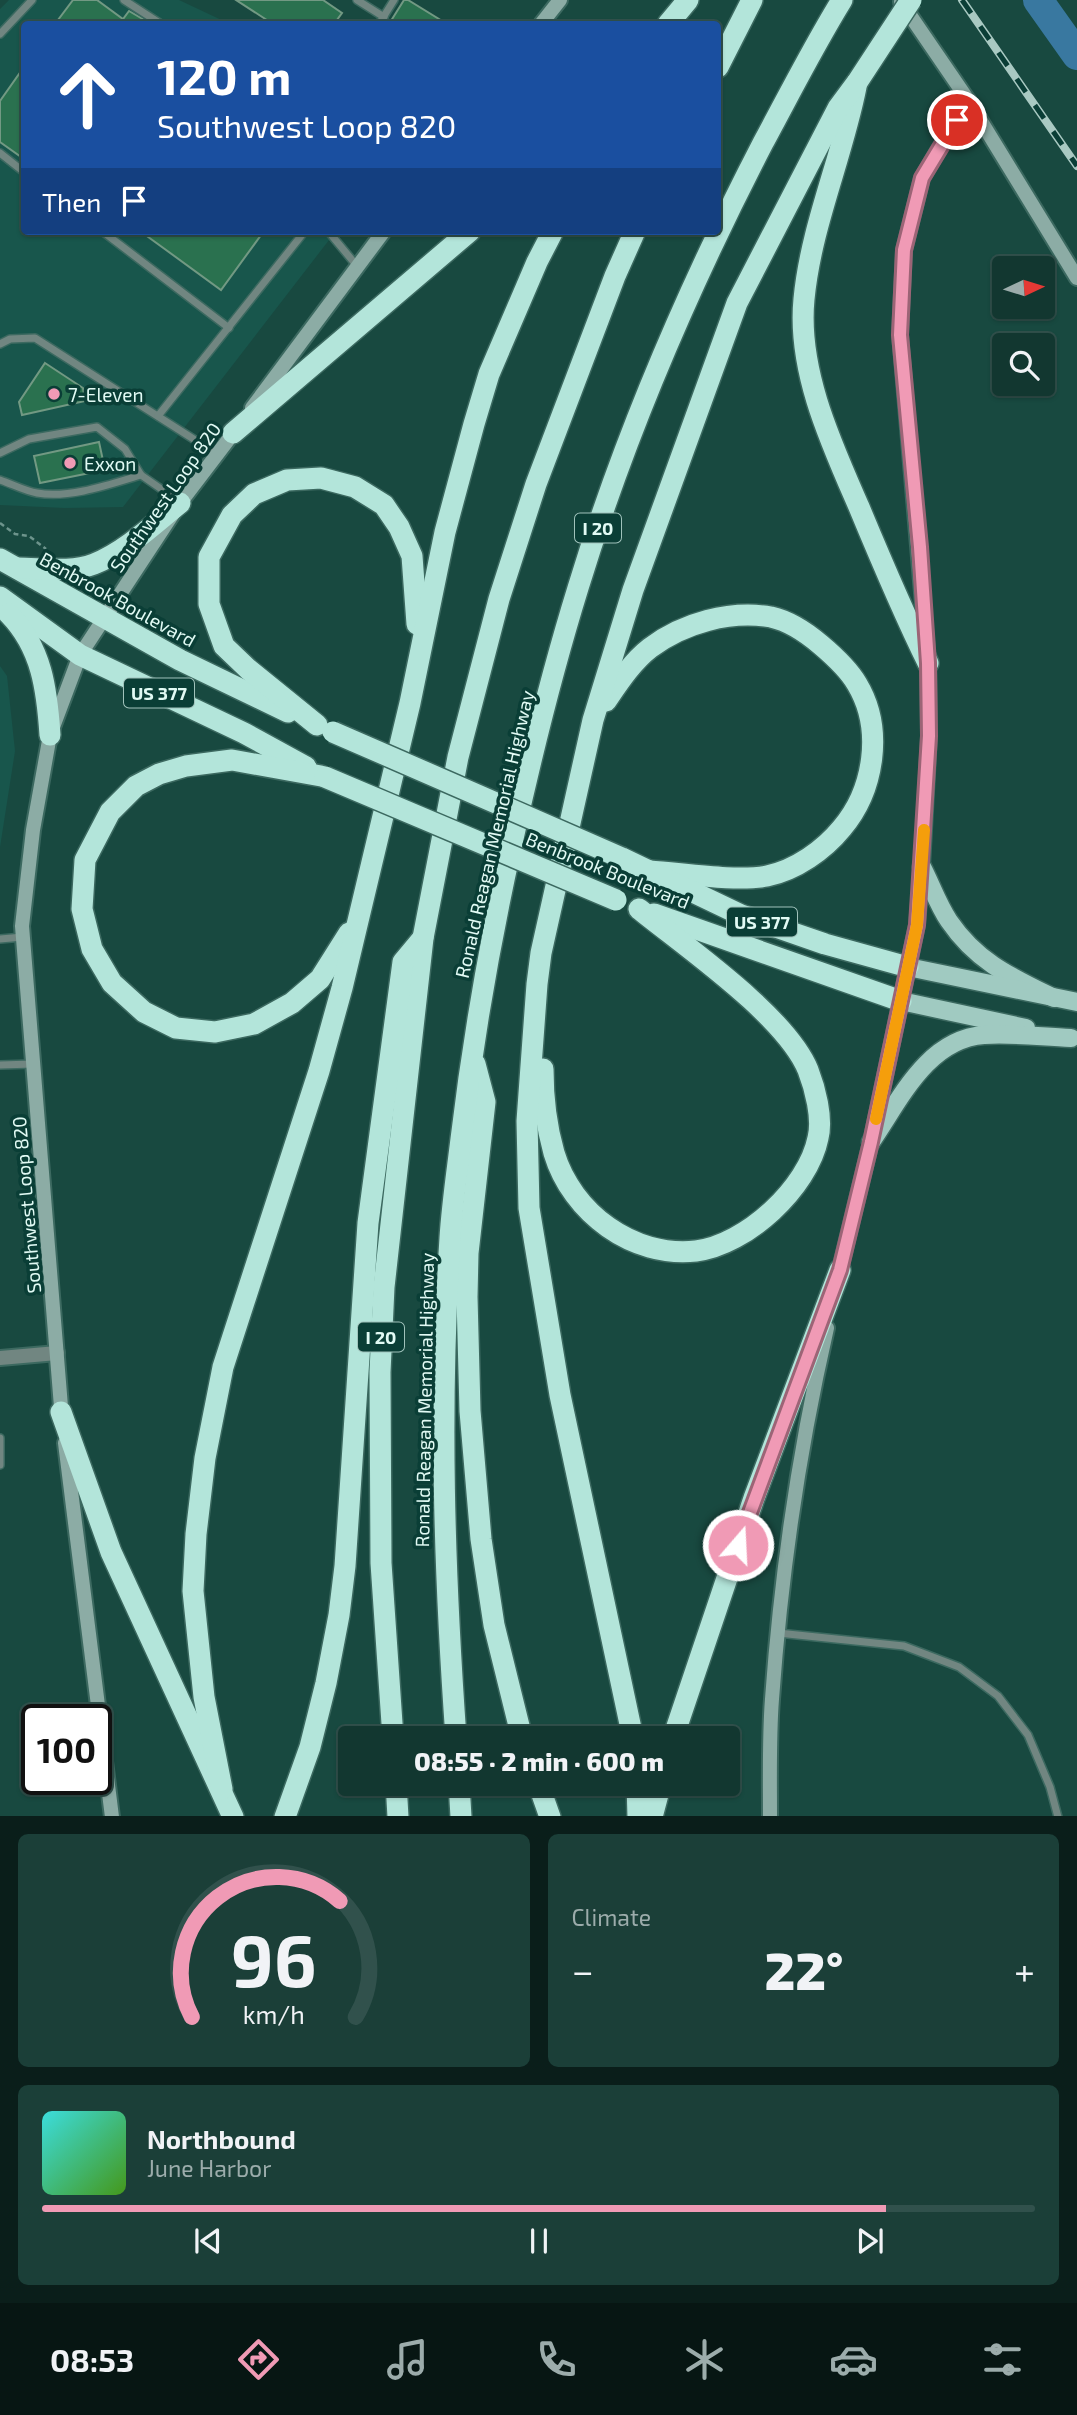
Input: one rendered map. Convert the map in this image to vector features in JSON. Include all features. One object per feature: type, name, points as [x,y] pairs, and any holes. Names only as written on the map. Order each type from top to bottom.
[{"type":"highway","points":[[671,21],[689,0]]},
{"type":"highway","points":[[679,21],[689,0]]},
{"type":"highway","points":[[721,61],[752,0]]},
{"type":"highway","name":"Ronald Reagan Memorial Highway","points":[[721,226],[820,36],[842,0]]},
{"type":"highway","points":[[630,1726],[560,1395],[529,1208],[527,1121],[541,953],[593,720],[633,590],[737,303],[838,108],[911,0]]},
{"type":"highway","points":[[858,81],[825,196],[811,260],[804,300],[807,363],[830,439],[896,597],[928,663]]},
{"type":"highway","points":[[233,433],[465,235]]},
{"type":"highway","points":[[222,1789],[204,1697],[193,1591],[196,1534],[205,1458],[223,1367],[319,1071],[342,988],[410,703],[445,532],[489,374],[551,235]]},
{"type":"highway","name":"Ronald Reagan Memorial Highway","points":[[392,1726],[382,1563],[380,1372],[384,1287],[423,938],[458,757],[499,599],[545,462],[615,276],[633,235]]},
{"type":"highway","name":"Ronald Reagan Memorial Highway","points":[[455,1726],[444,1560],[444,1351],[450,1232],[472,1053],[495,917],[525,782],[580,581],[639,414],[686,300],[717,235]]},
{"type":"highway","points":[[325,728],[248,669],[224,646],[209,604],[209,557],[232,515],[254,494],[287,480],[321,478],[355,487],[384,505],[399,527],[412,556],[420,646]]},
{"type":"highway","points":[[6,563],[67,569],[94,564],[132,541],[180,503]]},
{"type":"highway","name":"Benbrook Boulevard","points":[[6,563],[180,660],[325,728],[622,858],[741,915],[825,944],[908,967]]},
{"type":"highway","name":"Benbrook Boulevard","points":[[0,597],[80,655],[244,733],[323,776],[639,909],[901,1001]]},
{"type":"highway","points":[[0,605],[22,628],[37,660],[47,689],[50,735]]},
{"type":"highway","points":[[593,720],[628,670],[650,648],[704,621],[733,615],[772,617],[806,632],[833,655],[857,684],[870,715],[873,750],[867,787],[850,818],[830,843],[800,863],[767,876],[650,871]]},
{"type":"highway","points":[[323,776],[232,760],[186,766],[159,774],[136,786],[110,813],[85,860],[82,909],[92,949],[112,984],[144,1013],[176,1028],[215,1032],[254,1024],[292,1003],[320,979],[357,919]]},
{"type":"highway","points":[[537,984],[544,1020],[544,1106],[555,1155],[568,1184],[587,1210],[632,1242],[662,1250],[697,1251],[731,1239],[762,1220],[784,1200],[808,1166],[819,1137],[818,1110],[807,1069],[787,1038],[759,1008],[639,909]]},
{"type":"highway","points":[[287,1813],[310,1747],[339,1615],[345,1566],[368,1223],[403,962],[423,938]]},
{"type":"highway","points":[[472,1053],[485,1102],[468,1253],[470,1411],[481,1539],[494,1625],[519,1726]]},
{"type":"highway","points":[[677,1726],[754,1498],[840,1270]]},
{"type":"highway","points":[[61,1412],[111,1552],[233,1816]]},
{"type":"highway","points":[[397,1796],[398,1816]]},
{"type":"highway","points":[[460,1796],[461,1816]]},
{"type":"highway","points":[[543,1796],[550,1816]]},
{"type":"highway","points":[[637,1796],[638,1816]]},
{"type":"highway","points":[[652,1816],[657,1796]]},
{"type":"main road","points":[[543,21],[560,0]]},
{"type":"main road","points":[[900,0],[968,100],[1077,278]]},
{"type":"main road","points":[[769,1816],[771,1701],[786,1543],[795,1485],[917,925],[922,867],[929,736],[928,663],[900,335],[904,250],[922,178],[968,100]]},
{"type":"main road","name":"Southwest Loop 820","points":[[112,1816],[61,1412],[22,926],[33,830],[50,735],[80,655],[180,503],[381,235]]},
{"type":"main road","points":[[922,867],[948,919],[967,944],[997,970],[1054,998]]},
{"type":"main road","name":"Benbrook Boulevard","points":[[908,967],[1077,1002]]},
{"type":"main road","name":"Benbrook Boulevard","points":[[901,1001],[1074,1039]]},
{"type":"main road","points":[[871,1142],[922,1068],[945,1047],[956,1041],[985,1035],[1074,1039]]},
{"type":"street","points":[[0,1358],[57,1353]]},
{"type":"lane","points":[[0,34],[32,0]]},
{"type":"lane","points":[[124,0],[156,21]]},
{"type":"lane","points":[[357,0],[381,21],[394,0]]},
{"type":"lane","points":[[0,153],[21,170]]},
{"type":"lane","points":[[107,235],[229,328]]},
{"type":"lane","points":[[158,416],[302,235]]},
{"type":"lane","points":[[331,235],[358,266]]},
{"type":"lane","points":[[0,344],[10,339],[36,338],[217,454]]},
{"type":"lane","points":[[0,453],[29,439],[97,427],[125,449],[142,475],[180,503]]},
{"type":"lane","points":[[0,480],[38,493],[69,492],[142,475]]},
{"type":"lane","points":[[0,939],[23,937]]},
{"type":"lane","points":[[0,1065],[34,1064]]},
{"type":"lane","points":[[0,1438],[0,1465]]},
{"type":"lane","points":[[778,1633],[904,1646],[959,1667],[998,1696],[1028,1735],[1058,1816]]},
{"type":"path","points":[[0,523],[15,534],[29,536],[51,552]]},
{"type":"shaded area","points":[[9,0],[179,0],[224,21],[21,21],[21,235],[333,235],[123,507],[0,505],[0,9]]},
{"type":"shaded area","points":[[0,666],[7,676],[15,751],[0,847]]},
{"type":"building","points":[[73,0],[97,0],[123,19],[129,11],[146,21],[57,21]]},
{"type":"building","points":[[236,0],[323,0],[342,13],[336,21],[268,21]]},
{"type":"building","points":[[404,0],[408,0],[442,21],[391,21]]},
{"type":"building","points":[[21,71],[21,157],[0,142],[0,101]]},
{"type":"building","points":[[145,235],[261,235],[221,290]]},
{"type":"building","name":"7-Eleven","points":[[45,363],[83,388],[85,401],[22,415],[19,402]]},
{"type":"building","name":"Exxon","points":[[99,442],[105,470],[40,483],[34,456]]},
{"type":"waterway","points":[[1038,0],[1077,55]]},
{"type":"railway","points":[[962,0],[1077,166]]},
{"type":"slow traffic","points":[[876,1119],[917,925],[924,830]]},
{"type":"place","name":"7-Eleven","points":[[54,394]]},
{"type":"place","name":"Exxon","points":[[70,463]]},
{"type":"route","points":[[738,1545],[840,1270],[871,1142],[917,925],[929,736],[928,663],[900,335],[904,250],[922,178],[957,120]]}]
